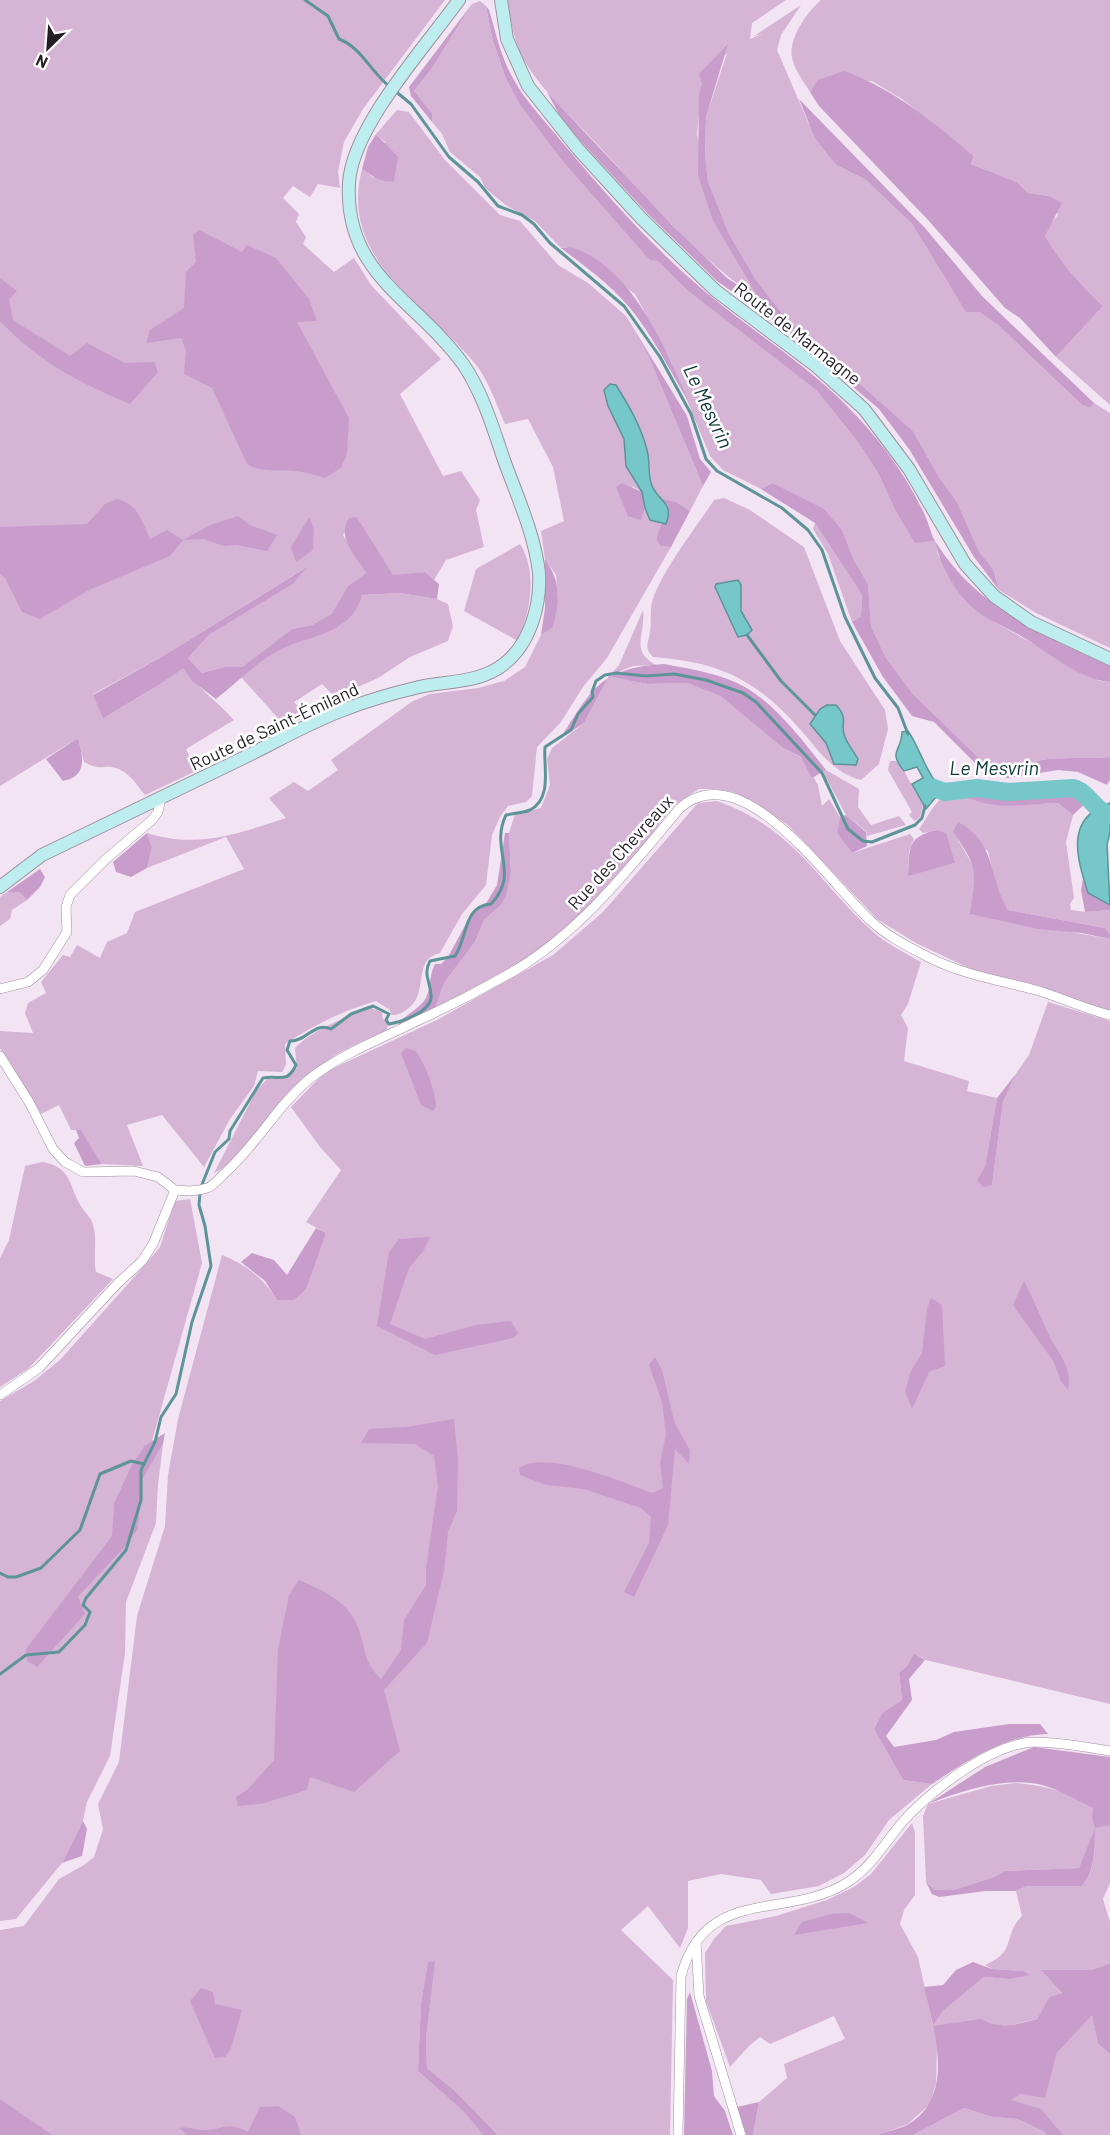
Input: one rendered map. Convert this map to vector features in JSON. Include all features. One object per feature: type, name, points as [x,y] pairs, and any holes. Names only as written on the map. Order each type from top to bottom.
[{"type":"main road","name":"Route de Saint-Émiland","points":[[0,887],[42,855],[343,710],[420,687],[467,679],[500,668],[519,650],[534,615],[538,592],[535,552],[500,449],[474,385],[463,365],[447,345],[372,267],[362,251],[354,232],[349,198],[357,146],[374,114],[459,0]]},
{"type":"main road","name":"Route de Marmagne","points":[[501,0],[507,39],[528,86],[578,149],[641,218],[716,291],[816,366],[864,409],[909,470],[965,564],[994,596],[1031,622],[1110,659]]},
{"type":"street","name":"Rue des Chevreaux","points":[[175,1190],[194,1192],[206,1188],[233,1166],[300,1087],[316,1074],[354,1050],[417,1022],[513,972],[541,954],[612,890],[679,809],[688,801],[706,794],[731,798],[770,818],[790,834],[873,922],[930,958],[960,971],[1032,989],[1110,1015]]},
{"type":"street","points":[[0,989],[28,982],[43,970],[67,932],[66,907],[70,895],[105,859],[152,820],[158,812],[161,798]]},
{"type":"street","points":[[0,1056],[29,1102],[53,1149],[65,1162],[83,1172],[134,1171],[158,1177],[175,1190],[153,1244],[142,1261],[117,1284],[39,1368],[0,1395]]},
{"type":"street","points":[[678,2135],[681,1976],[686,1957],[696,1940],[707,1928],[735,1914],[818,1895],[848,1882],[869,1866],[905,1819],[931,1795],[955,1776],[1010,1747],[1031,1742],[1059,1743],[1110,1751]]},
{"type":"street","points":[[696,1940],[699,1996],[741,2135]]},
{"type":"shaded area","points":[[0,0],[445,0],[363,109],[344,142],[338,172],[340,188],[318,184],[310,197],[293,186],[283,198],[299,214],[296,222],[306,237],[303,244],[334,272],[354,258],[371,285],[441,359],[400,394],[443,476],[461,471],[480,500],[476,510],[484,547],[446,560],[434,580],[425,572],[393,576],[357,517],[343,535],[366,573],[348,586],[331,614],[312,625],[292,629],[242,667],[224,667],[202,673],[188,658],[209,635],[293,584],[305,568],[163,656],[93,694],[103,719],[154,688],[183,667],[234,720],[186,749],[196,771],[145,795],[125,772],[112,767],[95,767],[84,762],[78,738],[0,786]]},
{"type":"shaded area","points":[[508,0],[786,0],[752,23],[750,39],[762,34],[754,36],[801,5],[781,35],[777,50],[808,122],[836,165],[866,180],[912,224],[950,286],[998,325],[1082,405],[1090,408],[1094,403],[1110,413],[1110,648],[1036,613],[999,590],[993,569],[979,553],[957,502],[939,477],[913,431],[785,317],[756,280],[728,232],[708,181],[705,154],[706,117],[727,53],[702,83],[697,134],[713,221],[760,300],[694,247],[542,86],[519,50]]},
{"type":"shaded area","points":[[821,0],[1110,0],[1110,405],[1056,357],[1103,306],[1071,273],[1045,236],[1049,225],[1058,215],[1049,196],[1028,193],[1017,182],[971,164],[974,156],[902,99],[872,81],[817,80],[810,92],[795,67],[792,51],[800,26]]},
{"type":"shaded area","points":[[480,1],[486,6],[492,38],[506,79],[520,105],[560,158],[688,291],[816,390],[858,442],[878,473],[895,510],[915,542],[935,541],[938,555],[994,622],[1100,681],[1110,682],[1110,757],[1039,760],[1007,769],[988,767],[913,694],[886,658],[871,626],[868,584],[854,560],[842,530],[772,483],[761,489],[723,470],[710,456],[670,359],[635,294],[570,247],[561,248],[535,221],[507,206],[485,188],[480,177],[450,152],[442,134],[432,122],[432,113],[414,91],[432,68],[472,4]]},
{"type":"shaded area","points":[[472,4],[432,68],[414,91],[432,113],[432,122],[411,96],[409,87]]},
{"type":"shaded area","points":[[486,6],[509,72],[536,112],[619,208],[680,269],[724,307],[818,379],[858,418],[880,443],[907,482],[925,515],[935,541],[915,543],[895,510],[878,473],[858,442],[816,390],[688,291],[658,261],[650,260],[560,158],[520,105],[506,79],[492,38]]},
{"type":"shaded area","points":[[728,44],[706,117],[705,154],[708,181],[728,232],[756,280],[785,317],[913,431],[939,477],[957,502],[979,552],[993,569],[999,590],[974,557],[909,449],[879,409],[784,328],[717,281],[647,213],[563,122],[547,92],[674,227],[727,278],[759,299],[713,221],[698,175],[699,95],[702,83],[699,74]]},
{"type":"shaded area","points":[[844,71],[880,87],[928,119],[974,156],[971,164],[1017,182],[1028,193],[1049,196],[1062,203],[1045,236],[1071,273],[1103,306],[1056,357],[1020,318],[1005,308],[929,221],[819,106],[810,92],[817,80]]},
{"type":"shaded area","points":[[799,99],[925,228],[982,296],[1094,403],[1090,408],[1082,405],[998,325],[980,312],[966,312],[912,224],[866,180],[836,165],[815,138]]},
{"type":"shaded area","points":[[397,110],[409,112],[445,160],[500,215],[520,221],[558,265],[588,283],[626,316],[648,355],[703,486],[690,511],[676,502],[660,498],[651,484],[650,467],[608,406],[624,439],[626,466],[642,492],[632,486],[641,519],[645,508],[650,520],[661,524],[656,539],[660,546],[671,547],[607,658],[583,687],[561,722],[537,747],[532,796],[526,802],[508,806],[500,817],[492,835],[486,885],[462,914],[440,953],[431,956],[426,962],[418,993],[409,1008],[391,1015],[390,1010],[376,1001],[329,1019],[285,1044],[286,1065],[282,1072],[258,1071],[254,1086],[230,1119],[204,1167],[162,1115],[127,1125],[143,1166],[102,1164],[81,1130],[71,1130],[59,1105],[41,1114],[0,1048],[0,1031],[33,1033],[25,1013],[28,1003],[46,993],[41,982],[63,955],[70,957],[77,945],[100,958],[107,942],[127,933],[135,912],[244,869],[226,837],[147,868],[152,847],[147,833],[166,838],[200,840],[234,834],[286,818],[269,798],[294,782],[308,791],[338,770],[331,760],[413,701],[430,694],[478,688],[504,681],[525,667],[541,635],[553,626],[558,595],[556,575],[545,559],[541,531],[564,521],[553,467],[528,419],[505,424],[477,366],[392,279],[375,256],[363,230],[358,201],[362,169],[374,178],[385,142],[376,134]]},
{"type":"shaded area","points":[[376,134],[398,157],[394,181],[381,180],[362,169],[368,147]]},
{"type":"shaded area","points":[[199,230],[242,252],[247,245],[276,258],[309,299],[317,321],[297,322],[349,418],[347,454],[341,468],[325,478],[295,471],[259,469],[247,464],[212,388],[184,374],[186,350],[181,338],[146,343],[150,330],[184,308],[186,272],[196,262],[193,235]]},
{"type":"shaded area","points":[[570,247],[592,257],[612,271],[629,290],[658,335],[690,404],[637,317],[611,288],[561,248]]},
{"type":"shaded area","points":[[0,278],[17,291],[9,299],[13,320],[70,356],[87,343],[125,363],[154,362],[158,372],[130,404],[60,370],[29,348],[0,321]]},
{"type":"shaded area","points":[[626,316],[687,416],[700,459],[711,472],[703,486],[648,355]]},
{"type":"shaded area","points":[[622,483],[642,492],[645,508],[641,520],[628,516],[616,487]]},
{"type":"shaded area","points":[[772,483],[824,509],[842,530],[854,560],[868,584],[871,626],[886,658],[913,694],[988,767],[979,767],[934,722],[912,716],[883,677],[852,622],[861,616],[862,595],[815,523],[761,489]]},
{"type":"shaded area","points":[[660,498],[676,502],[690,511],[671,547],[660,546],[656,539],[661,524],[666,524],[668,506]]},
{"type":"shaded area","points":[[724,498],[750,510],[804,547],[840,641],[885,710],[888,729],[879,764],[861,780],[833,766],[782,710],[750,685],[716,668],[676,659],[653,657],[648,650],[651,607],[658,588],[672,562],[714,500]]},
{"type":"shaded area","points":[[117,499],[135,509],[150,539],[167,530],[183,540],[170,556],[89,590],[40,619],[22,612],[5,578],[0,574],[0,527],[87,524],[105,504]]},
{"type":"shaded area","points":[[238,516],[250,525],[277,535],[267,551],[237,545],[224,546],[203,539],[183,540],[210,525]]},
{"type":"shaded area","points":[[309,517],[314,528],[313,550],[296,562],[291,547]]},
{"type":"shaded area","points":[[357,517],[393,575],[425,572],[439,584],[437,599],[400,593],[362,595],[349,619],[328,632],[290,645],[269,656],[216,699],[192,681],[183,668],[103,719],[93,695],[163,656],[307,567],[293,584],[209,635],[188,658],[202,673],[224,667],[242,667],[292,629],[312,625],[331,614],[348,586],[366,573],[346,539],[346,525],[349,518]]},
{"type":"shaded area","points":[[815,523],[862,595],[861,616],[852,622],[828,554],[813,529]]},
{"type":"shaded area","points":[[935,541],[951,564],[970,584],[1013,617],[1036,631],[1110,666],[1110,682],[1075,671],[973,608],[949,577]]},
{"type":"shaded area","points":[[520,544],[529,567],[530,592],[526,618],[518,641],[464,611],[476,569]]},
{"type":"shaded area","points":[[545,559],[554,575],[558,599],[553,627],[541,635],[545,608]]},
{"type":"shaded area","points":[[400,593],[437,599],[448,604],[453,626],[448,641],[410,657],[378,678],[335,697],[322,684],[294,702],[307,717],[284,725],[240,676],[278,650],[341,625],[362,595]]},
{"type":"shaded area","points":[[643,610],[641,648],[643,654],[656,665],[633,666],[611,675],[647,684],[687,683],[720,696],[783,748],[802,758],[818,785],[822,806],[829,799],[840,817],[837,833],[852,853],[910,834],[914,839],[909,851],[908,875],[955,863],[937,830],[923,833],[919,829],[938,802],[950,794],[1000,804],[1058,803],[1073,815],[1066,842],[1074,898],[1070,904],[1071,910],[1085,912],[1110,910],[1110,934],[1105,928],[1008,910],[998,895],[988,851],[953,831],[976,871],[971,914],[1110,939],[1110,1011],[1042,988],[973,970],[916,943],[877,919],[787,824],[733,792],[716,789],[699,789],[673,806],[631,862],[591,905],[535,954],[435,1009],[444,983],[475,942],[484,920],[499,907],[511,872],[509,833],[515,814],[541,808],[550,785],[547,759],[552,748],[584,723],[609,676],[619,665]]},
{"type":"shaded area","points":[[664,664],[728,679],[750,690],[774,709],[826,770],[812,778],[801,757],[783,748],[720,696],[687,683],[647,684],[611,676],[642,666]]},
{"type":"shaded area","points":[[607,679],[584,723],[560,739],[590,694]]},
{"type":"shaded area","points":[[78,738],[82,765],[77,775],[63,781],[46,759]]},
{"type":"shaded area","points":[[1110,757],[1110,780],[1107,785],[1078,772],[1058,770],[1008,778],[998,776],[988,767],[1006,769],[1039,760]]},
{"type":"shaded area","points":[[890,761],[896,761],[904,771],[923,805],[920,817],[915,821],[909,815],[912,812],[888,770]]},
{"type":"shaded area","points":[[826,770],[859,789],[858,807],[871,825],[899,816],[906,825],[867,836],[866,831],[846,815],[823,772]]},
{"type":"shaded area","points":[[1080,785],[1090,790],[1093,796],[1073,815],[1058,803],[999,805],[947,795],[963,787],[1012,795],[1064,792]]},
{"type":"shaded area","points":[[717,801],[744,812],[785,840],[870,929],[888,943],[921,962],[908,1004],[901,1015],[908,1028],[904,1061],[969,1081],[967,1091],[997,1098],[985,1166],[977,1180],[992,1185],[1003,1102],[1015,1075],[1029,1055],[1048,1002],[1110,1021],[1110,1704],[926,1660],[914,1653],[907,1666],[899,1673],[902,1700],[882,1713],[874,1729],[903,1780],[932,1784],[889,1820],[865,1855],[844,1873],[819,1886],[771,1894],[761,1880],[721,1874],[688,1881],[688,1928],[680,1948],[648,1906],[621,1930],[673,1980],[670,2135],[498,2135],[454,2090],[427,2068],[426,2039],[434,1961],[428,1963],[421,2003],[418,2071],[464,2112],[483,2135],[53,2135],[0,2099],[0,1930],[24,1926],[59,1879],[94,1857],[103,1829],[98,1804],[119,1762],[137,1616],[165,1526],[168,1475],[178,1419],[222,1255],[254,1273],[277,1300],[319,1251],[326,1233],[306,1222],[341,1170],[320,1147],[291,1107],[325,1072],[437,1020],[553,955],[603,912],[698,803]]},
{"type":"shaded area","points":[[846,815],[866,832],[867,846],[852,853],[837,833],[840,817]]},
{"type":"shaded area","points":[[958,822],[971,830],[986,850],[997,886],[1008,910],[1105,928],[1110,934],[1110,939],[1082,933],[1038,929],[970,914],[974,888],[973,870],[967,854],[953,832]]},
{"type":"shaded area","points":[[937,830],[946,833],[955,863],[908,876],[910,851],[915,840]]},
{"type":"shaded area","points":[[147,833],[152,847],[147,868],[131,877],[116,872],[113,862]]},
{"type":"shaded area","points":[[505,833],[509,833],[511,872],[506,896],[499,907],[484,920],[475,942],[444,983],[435,1009],[397,1026],[426,998],[435,964],[441,964],[448,957],[469,918],[487,902],[497,885]]},
{"type":"shaded area","points":[[40,869],[45,877],[40,887],[27,900],[19,892],[7,892]]},
{"type":"shaded area","points":[[1083,879],[1088,893],[1110,905],[1110,910],[1085,912],[1081,890]]},
{"type":"shaded area","points":[[7,892],[19,892],[27,900],[12,910],[10,919],[0,926],[0,897]]},
{"type":"shaded area","points":[[371,1008],[382,1012],[383,1019],[388,1023],[387,1030],[342,1051],[318,1068],[254,1140],[227,1166],[214,1173],[256,1091],[267,1079],[284,1078],[297,1068],[295,1048],[321,1029]]},
{"type":"shaded area","points":[[406,1048],[416,1051],[432,1085],[436,1107],[433,1111],[421,1105],[401,1053]]},
{"type":"shaded area","points":[[1015,1075],[1003,1102],[992,1185],[983,1187],[977,1180],[985,1166],[997,1098]]},
{"type":"shaded area","points":[[76,1130],[81,1130],[102,1164],[85,1166],[74,1143],[79,1138]]},
{"type":"shaded area","points":[[42,1162],[60,1168],[69,1180],[93,1226],[96,1272],[113,1279],[29,1368],[0,1387],[0,1258],[9,1240],[25,1166]]},
{"type":"shaded area","points":[[190,1199],[202,1263],[152,1441],[144,1446],[131,1466],[114,1503],[113,1536],[78,1597],[126,1546],[138,1529],[143,1477],[163,1444],[156,1523],[126,1602],[125,1653],[110,1756],[87,1802],[83,1821],[62,1863],[16,1919],[0,1921],[0,1401],[34,1381],[60,1360],[160,1247],[175,1201]]},
{"type":"shaded area","points":[[316,1228],[326,1233],[306,1289],[294,1300],[277,1300],[265,1281],[241,1262],[252,1253],[274,1260],[287,1275]]},
{"type":"shaded area","points":[[430,1237],[424,1250],[409,1268],[390,1324],[425,1339],[476,1325],[511,1321],[518,1333],[513,1338],[435,1355],[377,1326],[389,1252],[399,1239]]},
{"type":"shaded area","points":[[1024,1281],[1066,1367],[1068,1390],[1060,1380],[1054,1362],[1013,1305]]},
{"type":"shaded area","points":[[931,1298],[942,1305],[945,1366],[929,1372],[912,1409],[905,1391],[911,1371],[922,1353],[927,1309]]},
{"type":"shaded area","points":[[655,1357],[662,1370],[675,1424],[690,1450],[689,1464],[675,1449],[668,1525],[634,1597],[624,1592],[649,1543],[651,1517],[641,1508],[584,1489],[546,1485],[520,1475],[519,1468],[531,1463],[547,1462],[584,1469],[652,1493],[663,1488],[660,1463],[666,1435],[662,1402],[649,1365]]},
{"type":"shaded area","points":[[454,1419],[458,1460],[457,1511],[448,1532],[444,1571],[427,1643],[384,1690],[400,1751],[354,1792],[310,1777],[307,1790],[260,1804],[238,1806],[236,1797],[247,1790],[274,1760],[278,1649],[289,1595],[299,1580],[340,1602],[353,1616],[367,1659],[381,1679],[401,1650],[404,1620],[426,1585],[426,1568],[438,1486],[434,1456],[415,1444],[361,1443],[369,1429],[406,1427]]},
{"type":"shaded area","points":[[165,1433],[163,1444],[143,1478],[138,1529],[126,1546],[78,1597],[85,1614],[37,1667],[27,1661],[26,1649],[112,1536],[114,1503],[131,1466],[144,1446]]},
{"type":"shaded area","points":[[914,1653],[925,1660],[909,1679],[912,1700],[886,1736],[894,1747],[936,1740],[954,1732],[1009,1724],[1040,1724],[1048,1734],[1032,1735],[1002,1744],[973,1758],[932,1784],[903,1780],[874,1729],[882,1713],[902,1700],[899,1673],[907,1666]]},
{"type":"shaded area","points":[[1034,1747],[1110,1757],[1110,1825],[1095,1828],[1092,1818],[1093,1808],[1042,1785],[1028,1783],[1014,1782],[984,1786],[928,1804],[985,1767]]},
{"type":"shaded area","points":[[1016,1783],[1046,1788],[1085,1802],[1110,1825],[1110,1883],[1103,1899],[1110,1922],[1110,1963],[1092,1970],[1042,1971],[1062,1993],[1049,1997],[1037,2019],[1011,2025],[990,2025],[937,2045],[936,2084],[930,2104],[908,2124],[878,2135],[753,2135],[759,2102],[787,2078],[784,2064],[845,2039],[834,2016],[770,2044],[760,2037],[730,2067],[706,2001],[705,1953],[714,1939],[726,1926],[776,1916],[827,1900],[854,1887],[871,1874],[912,1823],[915,1832],[915,1895],[904,1910],[900,1924],[918,1957],[933,2026],[943,2011],[984,1977],[1009,1979],[1023,1971],[992,1969],[985,1965],[995,1960],[1006,1949],[1012,1930],[1022,1916],[1016,1891],[1027,1886],[1082,1886],[1090,1874],[1095,1830],[1079,1868],[1005,1871],[994,1877],[953,1890],[935,1890],[926,1882],[923,1816],[928,1804],[991,1786]]},
{"type":"shaded area","points":[[83,1821],[87,1829],[82,1856],[62,1863]]},
{"type":"shaded area","points":[[1095,1828],[1092,1866],[1082,1886],[1027,1886],[1016,1891],[986,1891],[939,1897],[932,1894],[926,1882],[935,1890],[953,1890],[994,1877],[1005,1871],[1079,1868]]},
{"type":"shaded area","points":[[849,1913],[868,1923],[794,1935],[802,1922],[831,1914]]},
{"type":"shaded area","points":[[435,1961],[426,2039],[427,2068],[454,2090],[498,2135],[483,2135],[464,2112],[418,2071],[421,2003],[428,1962]]},
{"type":"shaded area","points":[[973,1962],[992,1969],[1023,1971],[1030,1975],[1009,1979],[984,1977],[943,2011],[933,2026],[924,1987],[943,1985],[956,1970]]},
{"type":"shaded area","points":[[1110,1963],[1110,2054],[1098,2044],[1092,2015],[1057,2053],[1045,2098],[1021,2094],[1011,2100],[1041,2109],[1063,2135],[1046,2135],[1045,2132],[1017,2119],[992,2117],[964,2108],[913,2135],[878,2135],[909,2124],[924,2111],[933,2096],[938,2061],[933,2026],[981,2019],[994,2024],[1008,2025],[1037,2019],[1049,1997],[1062,1993],[1041,1970],[1092,1970]]},
{"type":"shaded area","points":[[201,1988],[213,1992],[215,2004],[242,2010],[231,2048],[225,2057],[215,2058],[190,2001]]},
{"type":"shaded area","points":[[690,1992],[712,2071],[714,2096],[725,2111],[733,2135],[684,2135],[687,1999]]},
{"type":"shaded area","points":[[1092,2014],[1098,2044],[1110,2054],[1110,2135],[1063,2135],[1010,2100],[1021,2094],[1045,2097],[1057,2053]]},
{"type":"shaded area","points":[[0,2099],[53,2135],[0,2135]]},
{"type":"shaded area","points":[[759,2102],[753,2135],[746,2135],[737,2107]]},
{"type":"shaded area","points":[[278,2106],[295,2117],[301,2135],[187,2135],[179,2128],[211,2130],[229,2126],[248,2132],[260,2107]]},
{"type":"shaded area","points":[[964,2108],[992,2117],[1017,2119],[1045,2132],[1046,2135],[913,2135]]},
{"type":"water","points":[[610,384],[616,385],[641,433],[648,454],[653,489],[667,506],[666,524],[650,520],[642,492],[626,466],[624,439],[608,406],[604,390]]},
{"type":"water","points":[[738,580],[741,585],[741,611],[752,630],[747,635],[738,637],[715,587],[716,584]]},
{"type":"water","points":[[827,705],[836,705],[842,714],[843,733],[858,759],[856,765],[834,764],[826,743],[810,724],[820,709]]},
{"type":"water","points":[[908,731],[939,786],[937,796],[926,809],[912,784],[923,778],[917,767],[904,771],[896,755],[902,732]]},
{"type":"water","points":[[1110,803],[1110,833],[1107,844],[1110,905],[1088,893],[1080,866],[1078,840],[1080,829],[1086,818],[1095,810]]},
{"type":"waterway","name":"Le Mesvrin","points":[[305,0],[328,16],[339,39],[354,48],[389,86]]},
{"type":"waterway","name":"Le Mesvrin","points":[[394,90],[411,104],[449,157],[478,182],[498,206],[522,215],[534,224],[550,243],[624,306],[660,357],[691,414],[706,459],[717,471],[782,508],[808,530],[822,550],[845,617],[875,678],[898,708],[908,734]]},
{"type":"waterway","points":[[747,635],[781,681],[815,715]]},
{"type":"waterway","points":[[201,1187],[215,1152],[229,1139],[230,1131],[263,1078],[282,1078],[293,1071],[296,1065],[287,1050],[290,1041],[320,1028],[331,1029],[351,1014],[373,1006],[389,1014],[386,1020],[389,1024],[414,1016],[429,1003],[431,993],[427,971],[430,961],[455,956],[475,910],[491,904],[500,892],[504,882],[501,839],[506,815],[530,810],[542,798],[545,781],[545,747],[571,730],[578,714],[593,697],[592,692],[596,681],[605,675],[617,673],[646,676],[674,674],[706,680],[743,693],[756,702],[822,773],[848,829],[863,841],[872,842],[915,825],[922,818],[925,806]]},
{"type":"waterway","name":"Le Mesvrin","points":[[931,787],[945,792],[977,788],[1008,792],[1073,788],[1083,793],[1104,813],[1110,815]]},
{"type":"waterway","points":[[0,1674],[26,1655],[59,1652],[85,1625],[90,1612],[83,1605],[86,1598],[126,1550],[141,1500],[141,1470],[155,1442],[161,1417],[176,1394],[192,1322],[211,1266],[205,1226],[199,1205],[200,1193]]},
{"type":"waterway","points":[[0,1573],[8,1577],[16,1577],[41,1568],[80,1530],[100,1474],[131,1461],[144,1464]]}]
